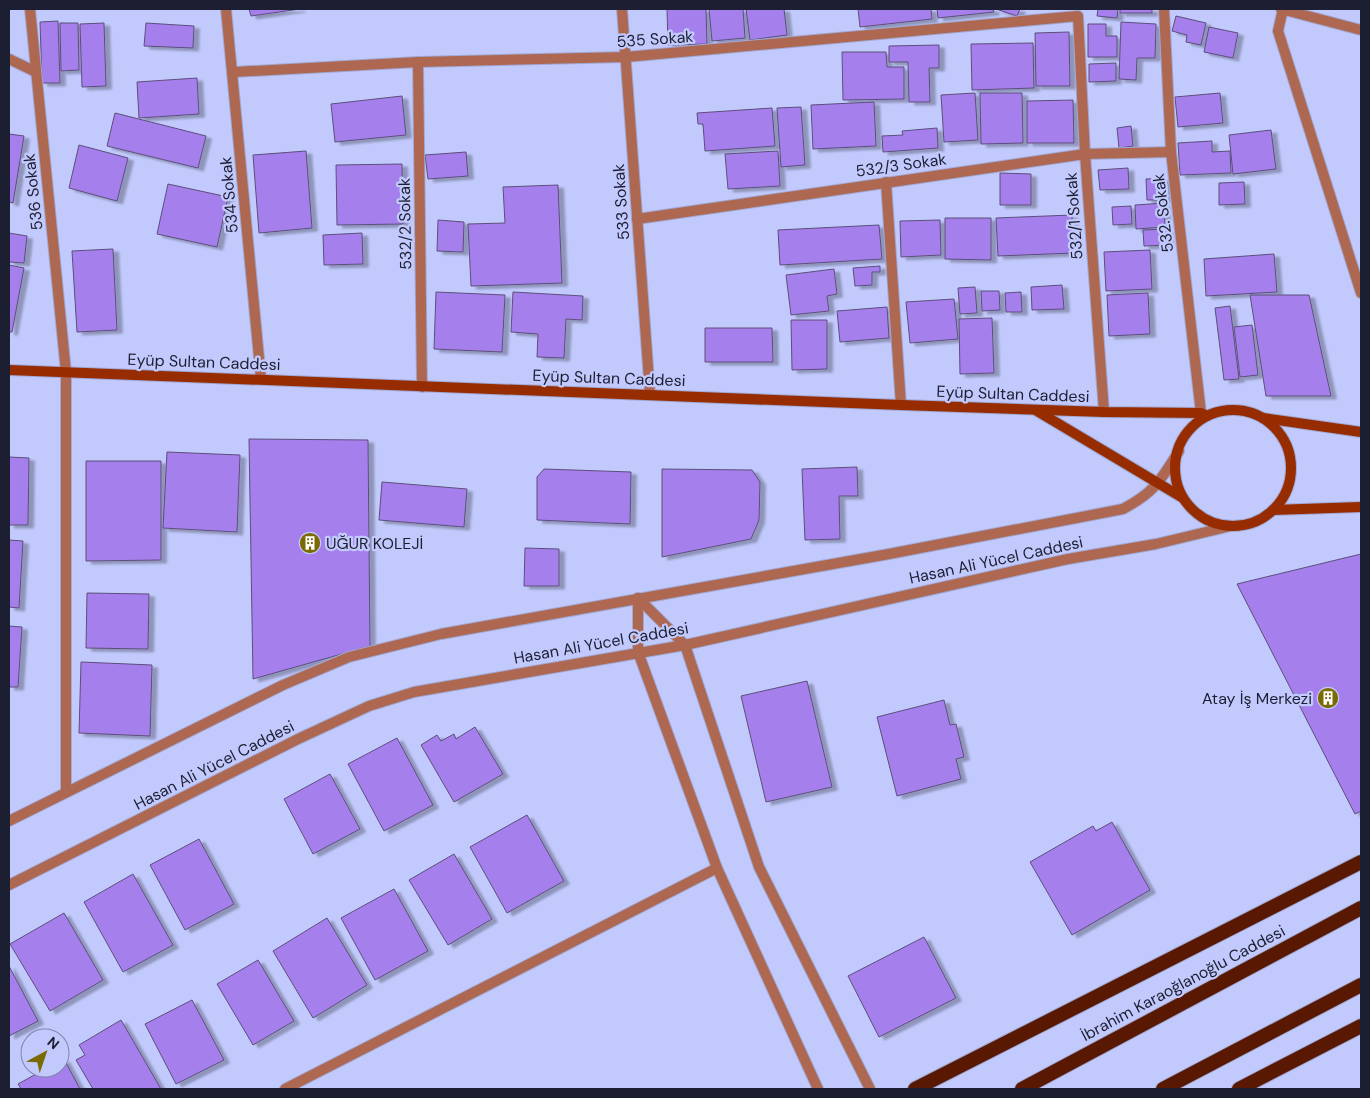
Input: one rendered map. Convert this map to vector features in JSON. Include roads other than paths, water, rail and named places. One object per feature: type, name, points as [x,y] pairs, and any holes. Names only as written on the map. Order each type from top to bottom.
[{"type":"highway","points":[[915,1089],[1361,862]]},
{"type":"highway","name":"İbrahim Karaoğlanoğlu Caddesi","points":[[1022,1089],[1361,908]]},
{"type":"highway","points":[[1163,1089],[1361,984]]},
{"type":"highway","points":[[1239,1089],[1361,1026]]},
{"type":"main road","name":"Eyüp Sultan Caddesi","points":[[9,370],[1204,415]]},
{"type":"main road","points":[[1034,410],[1184,498]]},
{"type":"main road","points":[[1262,418],[1277,430],[1287,447],[1291,465],[1289,484],[1281,501],[1273,510],[1251,524],[1231,526],[1213,523],[1196,513],[1184,498],[1176,481],[1175,461],[1181,443],[1192,427],[1204,415],[1226,410],[1245,411],[1262,418],[1361,432]]},
{"type":"main road","points":[[1273,510],[1361,508]]},
{"type":"street","name":"536 Sokak","points":[[30,9],[66,372],[66,792]]},
{"type":"street","name":"534 Sokak","points":[[226,9],[234,72],[261,379]]},
{"type":"street","name":"533 Sokak","points":[[622,9],[650,394]]},
{"type":"street","name":"532. Sokak","points":[[1164,9],[1171,152],[1204,415]]},
{"type":"street","points":[[1361,30],[1282,9],[1278,31],[1361,293]]},
{"type":"street","name":"535 Sokak","points":[[234,72],[418,62],[626,57],[1078,16]]},
{"type":"street","name":"532/1 Sokak","points":[[1078,16],[1084,154],[1104,412]]},
{"type":"street","points":[[9,59],[36,72]]},
{"type":"street","name":"532/2 Sokak","points":[[418,62],[422,387]]},
{"type":"street","name":"532/3 Sokak","points":[[637,219],[1084,154],[1171,152]]},
{"type":"street","points":[[886,182],[901,405]]},
{"type":"street","points":[[9,821],[283,684],[349,657],[434,636],[880,556],[1123,509],[1144,498],[1159,482],[1179,451]]},
{"type":"street","name":"Hasan Ali Yücel Caddesi","points":[[9,885],[298,739],[368,706],[414,692],[684,645],[1068,559],[1156,544],[1231,526]]},
{"type":"street","points":[[638,598],[684,645],[759,867],[870,1089]]},
{"type":"street","points":[[638,598],[638,652],[717,868],[818,1089]]},
{"type":"street","points":[[285,1089],[717,868]]},
{"type":"place","name":"UĞUR KOLEJİ","points":[[310,543]]},
{"type":"place","name":"Atay İş Merkezi","points":[[1328,698]]}]
